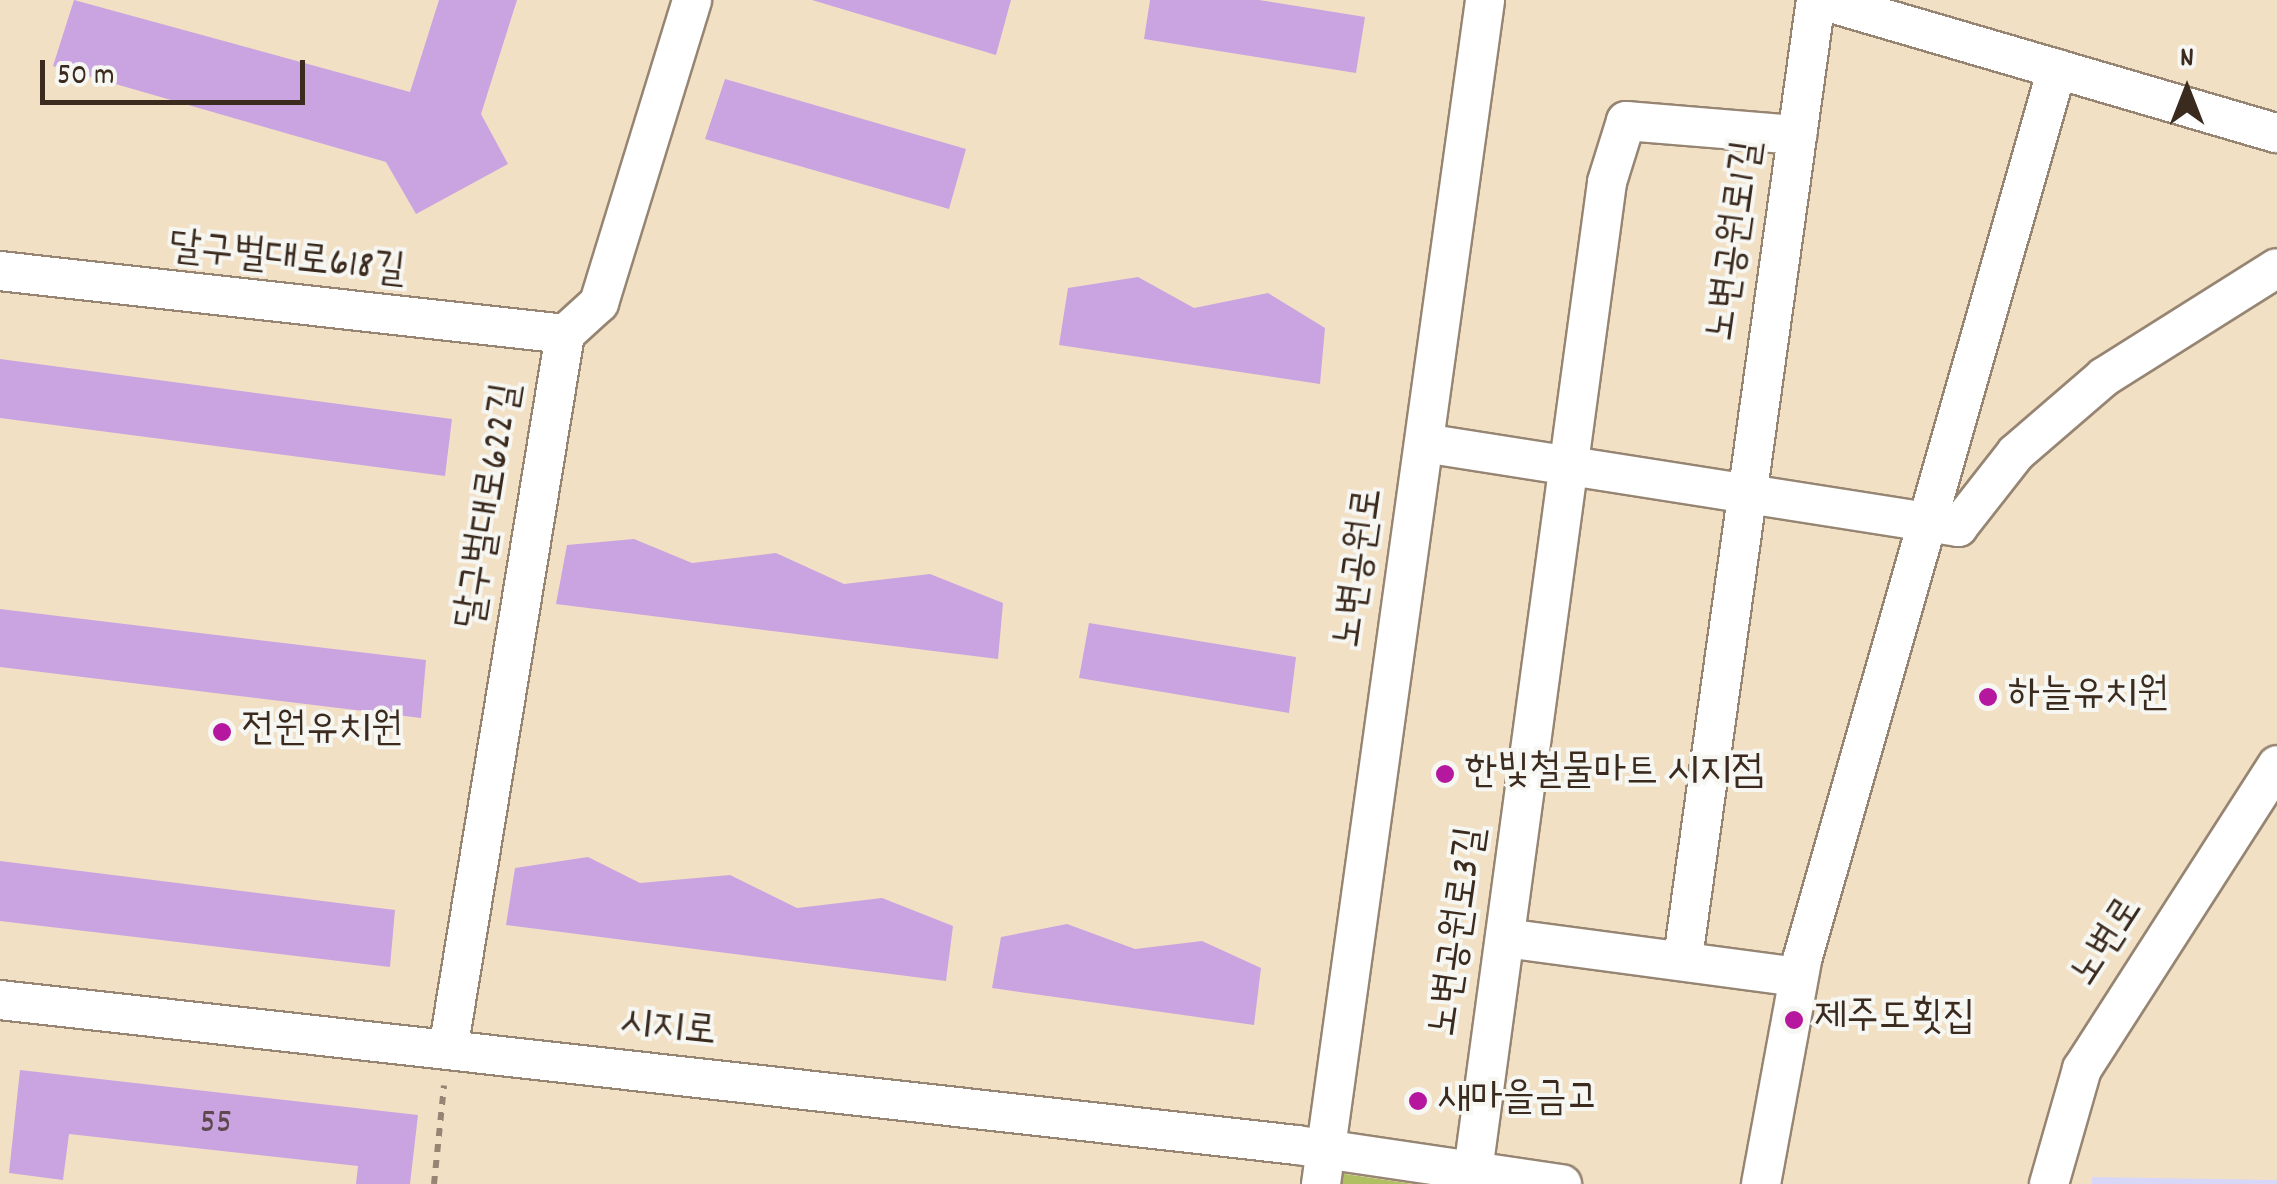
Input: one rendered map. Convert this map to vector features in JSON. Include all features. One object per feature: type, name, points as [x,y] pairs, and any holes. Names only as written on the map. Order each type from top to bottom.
[{"type":"street","points":[[564,334],[599,303],[692,0]]},
{"type":"street","name":"노변공원로","points":[[1324,1166],[1485,0]]},
{"type":"street","name":"노변공원로1길","points":[[1747,494],[1818,0],[2277,133]]},
{"type":"street","points":[[1761,1184],[1798,977],[2057,69]]},
{"type":"street","name":"노변공원로3길","points":[[1473,1171],[1608,182],[1626,121],[1797,135]]},
{"type":"street","points":[[1424,443],[1958,527],[2016,453],[2104,377],[2277,268]]},
{"type":"street","name":"달구벌대로618길","points":[[0,271],[564,334]]},
{"type":"street","name":"달구벌대로622길","points":[[448,1050],[564,334]]},
{"type":"street","points":[[1683,958],[1747,494]]},
{"type":"street","name":"노변로","points":[[2049,1184],[2082,1069],[2277,764]]},
{"type":"street","points":[[1505,938],[1683,958],[1798,977]]},
{"type":"street","name":"시지로","points":[[0,1000],[448,1050],[1324,1166]]},
{"type":"street","points":[[1324,1166],[1473,1171],[1562,1184]]},
{"type":"path","points":[[434,1184],[448,1050]]},
{"type":"shaded area","points":[[2092,1177],[2277,1180],[2277,1184],[2092,1184]]},
{"type":"green space","points":[[1338,1173],[1413,1184],[1337,1184]]},
{"type":"building","points":[[74,0],[410,92],[439,0],[517,0],[481,114],[508,164],[416,214],[386,162],[53,66]]},
{"type":"building","points":[[812,0],[1011,0],[996,55]]},
{"type":"building","points":[[1150,0],[1259,0],[1365,17],[1356,73],[1144,39]]},
{"type":"building","points":[[725,79],[966,149],[949,209],[705,139]]},
{"type":"building","points":[[1138,277],[1194,308],[1268,293],[1325,328],[1320,384],[1059,345],[1068,288]]},
{"type":"building","points":[[0,359],[452,419],[445,476],[0,418]]},
{"type":"building","points":[[634,539],[692,563],[776,553],[844,584],[930,574],[1003,603],[998,659],[556,604],[567,545]]},
{"type":"building","points":[[0,609],[426,660],[421,718],[0,667]]},
{"type":"building","points":[[1089,623],[1296,657],[1289,713],[1079,678]]},
{"type":"building","points":[[588,857],[640,883],[730,875],[797,908],[882,898],[953,926],[946,981],[506,925],[515,868]]},
{"type":"building","points":[[0,861],[395,910],[390,967],[0,921]]},
{"type":"building","points":[[1067,924],[1135,949],[1202,941],[1261,968],[1254,1025],[992,988],[1001,937]]},
{"type":"building","points":[[20,1070],[418,1115],[410,1184],[356,1184],[358,1166],[69,1134],[63,1180],[9,1173]]},
{"type":"place","name":"하늘유치원","points":[[1988,697]]},
{"type":"place","name":"전원유치원","points":[[222,732]]},
{"type":"place","name":"한빛철물마트 시지점","points":[[1445,774]]},
{"type":"place","name":"제주도횟집","points":[[1794,1020]]},
{"type":"place","name":"새마을금고","points":[[1418,1101]]}]
